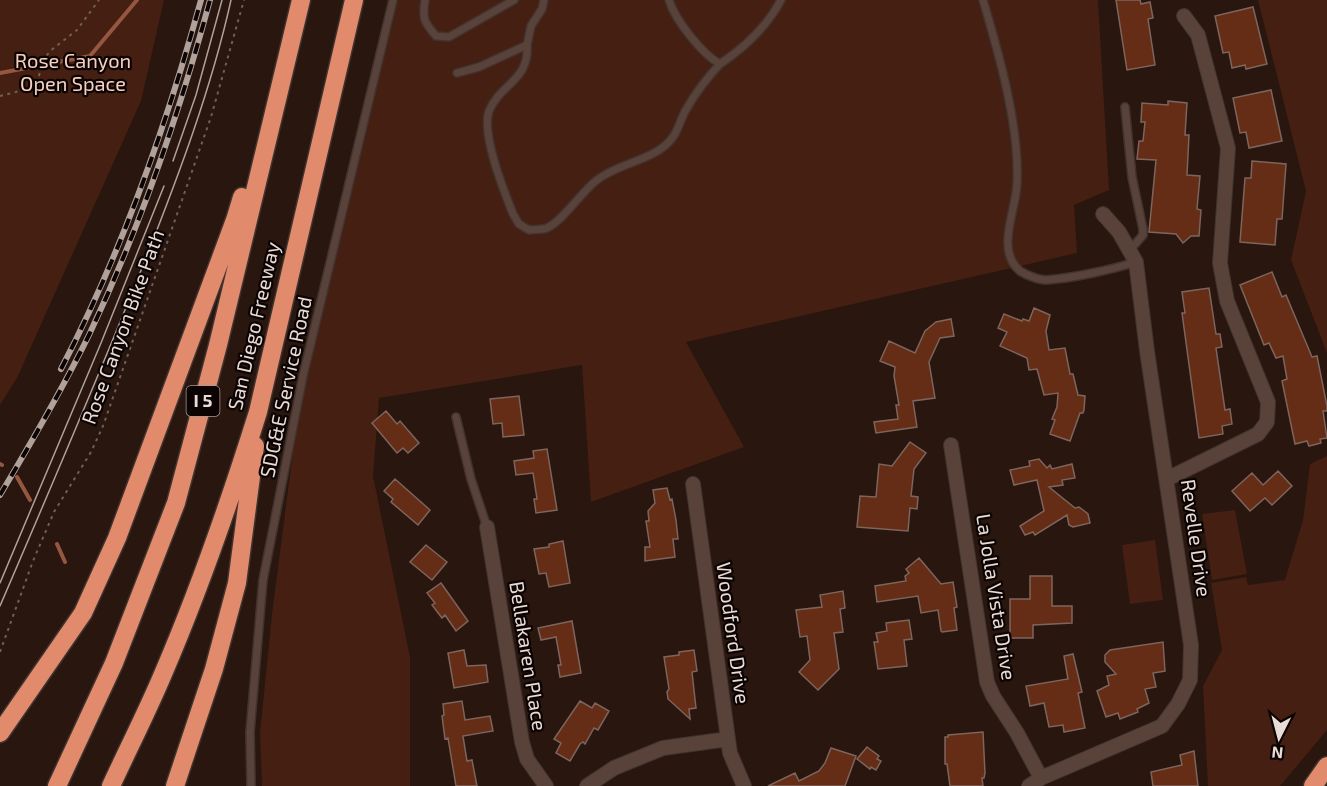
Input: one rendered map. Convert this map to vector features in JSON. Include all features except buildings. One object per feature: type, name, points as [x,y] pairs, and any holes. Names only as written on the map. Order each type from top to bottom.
[{"type":"highway","points":[[0,734],[83,613],[117,538],[235,220],[300,0]]},
{"type":"highway","name":"San Diego Freeway","points":[[57,786],[114,663],[176,503],[218,345],[300,0]]},
{"type":"highway","name":"San Diego Freeway","points":[[111,786],[163,675],[215,543],[258,412],[354,0]]},
{"type":"highway","points":[[175,786],[214,669],[237,583],[254,468],[258,412]]},
{"type":"highway","points":[[1313,786],[1327,766]]},
{"type":"highway","points":[[1322,786],[1327,782]]},
{"type":"street","points":[[1167,479],[1258,434],[1267,422],[1268,402],[1227,301],[1220,263],[1228,148],[1198,35],[1184,16]]},
{"type":"street","name":"Revelle Drive","points":[[1035,782],[1162,726],[1178,704],[1190,680],[1191,645],[1133,256],[1119,232],[1103,214]]},
{"type":"street","name":"La Jolla Vista Drive","points":[[951,445],[987,682],[993,696],[1017,733],[1035,782]]},
{"type":"street","name":"Woodford Drive","points":[[693,484],[730,753],[744,786]]},
{"type":"street","name":"Bellakaren Place","points":[[487,527],[522,742],[527,759],[546,786]]},
{"type":"street","points":[[587,786],[614,768],[663,748],[728,739]]},
{"type":"lane","name":"SDG&E Service Road","points":[[251,786],[250,732],[263,580],[303,376],[393,0]]},
{"type":"lane","points":[[425,0],[424,22],[436,36],[449,37],[514,0]]},
{"type":"lane","points":[[544,0],[542,9],[531,26],[525,66],[488,113],[487,136],[513,214],[519,224],[529,230],[548,228],[597,180],[614,168],[657,152],[665,145],[673,137],[704,81],[720,64],[743,48],[771,18],[781,0]]},
{"type":"lane","points":[[669,0],[676,18],[711,59],[720,64]]},
{"type":"lane","points":[[983,0],[1004,80],[1016,148],[1017,199],[1009,226],[1009,256],[1021,272],[1043,280],[1133,256],[1143,236],[1143,229],[1132,177],[1125,107]]},
{"type":"lane","points":[[457,73],[479,67],[527,45]]},
{"type":"lane","points":[[456,417],[471,479],[487,527]]},
{"type":"path","points":[[0,96],[16,92],[32,84],[39,76],[42,62],[50,51],[77,30],[99,0]]},
{"type":"path","name":"Rose Canyon Bike Path","points":[[0,652],[33,561],[54,512],[91,452],[103,426],[211,117],[244,0]]},
{"type":"green space","name":"Rose Canyon Open Space","points":[[0,0],[164,0],[141,101],[17,378],[0,405]]},
{"type":"green space","points":[[393,0],[1098,0],[1109,190],[1074,205],[1077,253],[686,342],[744,447],[591,502],[582,365],[379,398],[373,476],[410,657],[410,786],[262,786],[260,733],[272,614],[298,413]]},
{"type":"green space","points":[[1258,0],[1327,0],[1327,353],[1291,260],[1306,191]]},
{"type":"green space","points":[[1327,456],[1327,730],[1280,786],[1208,786],[1203,686],[1222,650],[1211,583],[1246,577],[1248,585],[1285,580],[1303,520],[1310,464]]},
{"type":"green space","points":[[1235,510],[1247,574],[1212,580],[1202,514]]},
{"type":"green space","points":[[1155,540],[1163,600],[1130,604],[1122,545]]},
{"type":"waterway","points":[[0,73],[90,56],[137,0]]},
{"type":"waterway","points":[[17,477],[30,500]]},
{"type":"waterway","points":[[57,544],[65,562]]},
{"type":"tram line","points":[[173,161],[196,95],[222,0]]},
{"type":"tram line","points":[[0,606],[109,349],[169,198],[204,100],[231,0]]},
{"type":"tram line","points":[[0,583],[164,186]]},
{"type":"railway","points":[[61,369],[104,280],[141,188],[173,95],[201,0]]},
{"type":"railway","points":[[0,495],[79,356],[108,294],[142,212],[172,128],[210,0]]}]
